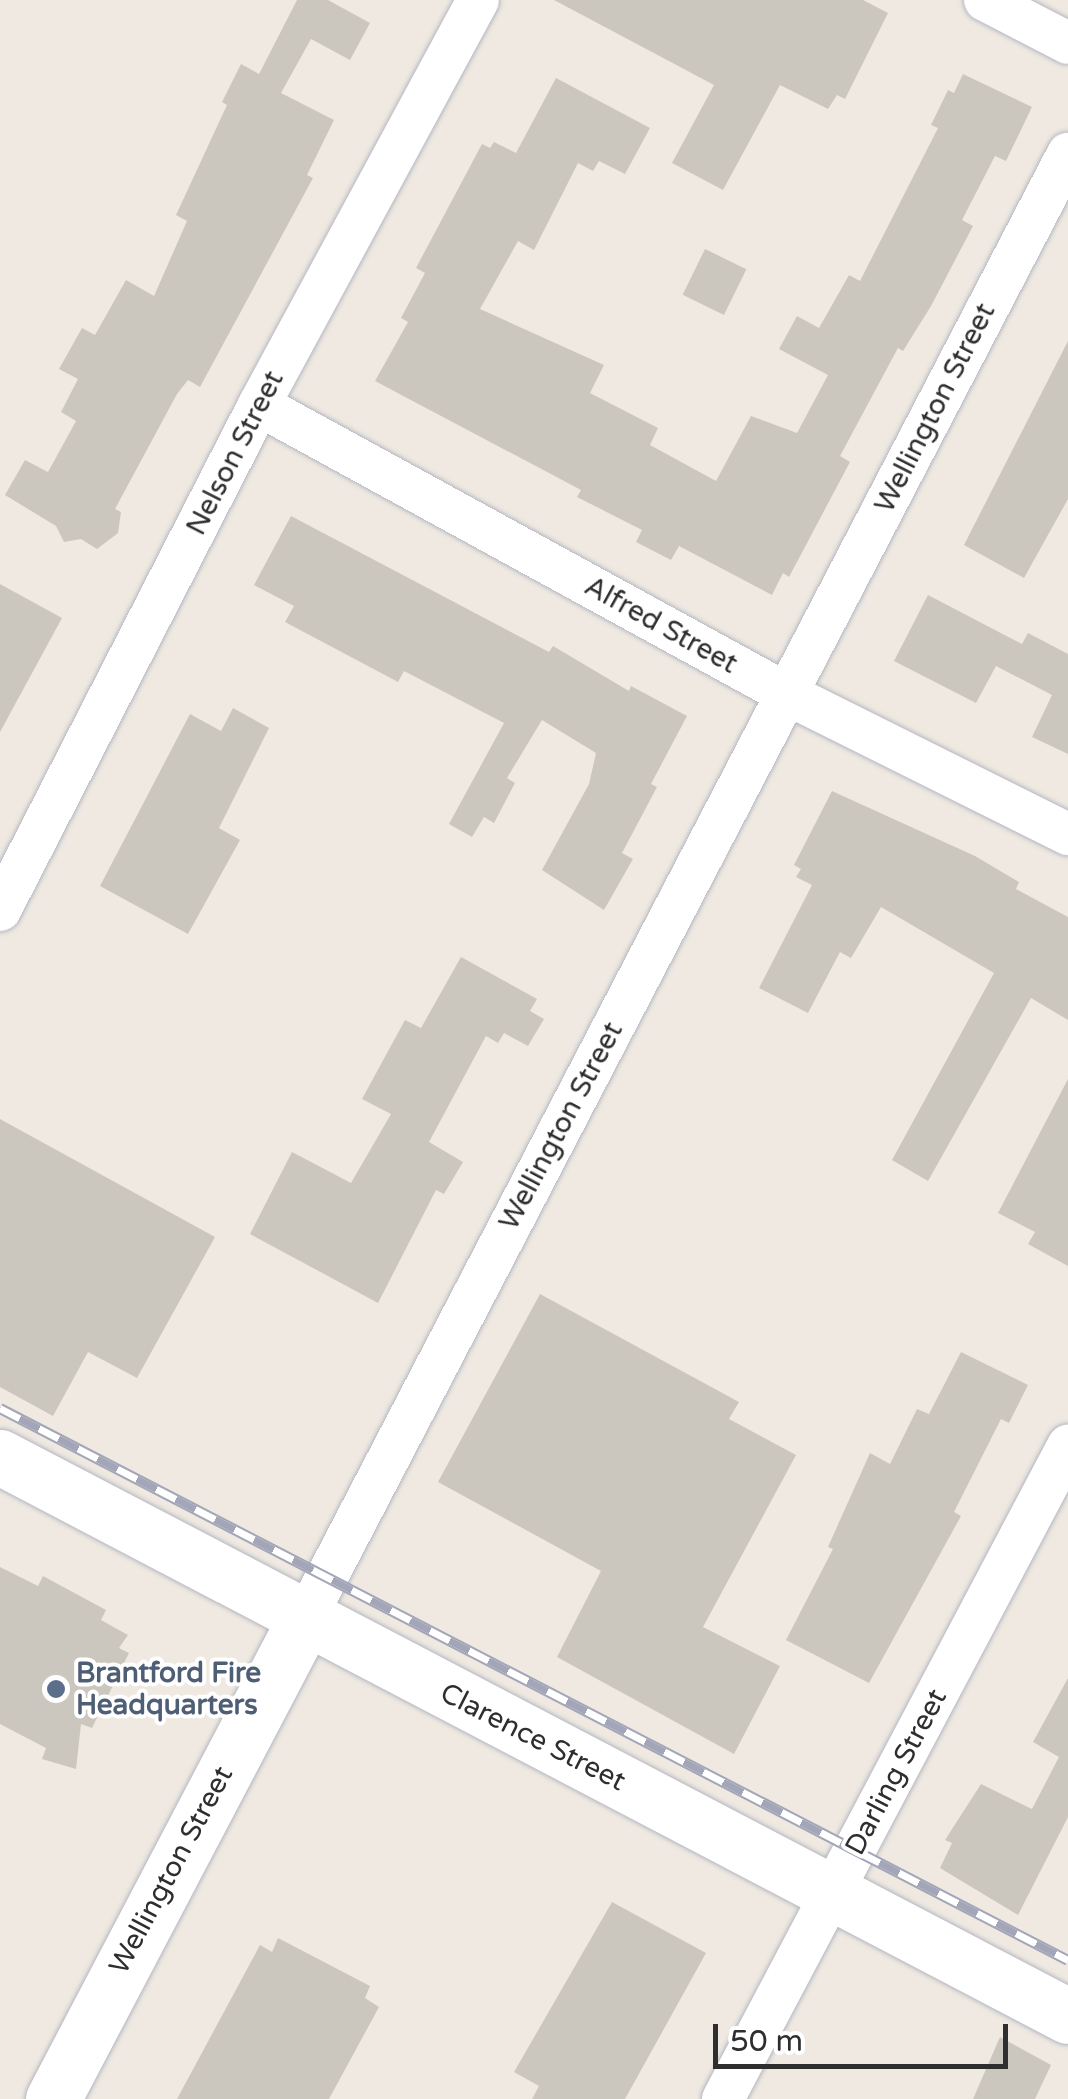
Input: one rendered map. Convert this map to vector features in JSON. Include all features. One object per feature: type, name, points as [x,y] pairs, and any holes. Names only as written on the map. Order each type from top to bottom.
[{"type":"main road","name":"Clarence Street","points":[[0,1457],[1068,2016]]},
{"type":"main road","name":"Wellington Street","points":[[53,2099],[306,1616]]},
{"type":"street","name":"Nelson Street","points":[[0,910],[259,405],[478,0]]},
{"type":"street","points":[[985,0],[1068,43]]},
{"type":"street","name":"Wellington Street","points":[[306,1616],[1068,154]]},
{"type":"street","name":"Alfred Street","points":[[259,405],[787,694],[1068,834]]},
{"type":"street","name":"Darling Street","points":[[724,2099],[1068,1446]]},
{"type":"building","points":[[297,0],[328,0],[370,23],[350,60],[311,39],[281,93],[334,120],[307,175],[313,178],[200,387],[188,380],[177,394],[115,509],[121,512],[118,533],[97,549],[81,539],[64,542],[56,526],[5,495],[25,460],[48,472],[76,421],[61,412],[78,379],[59,369],[82,328],[95,335],[126,280],[154,296],[187,221],[176,215],[227,105],[222,102],[241,64],[259,74]]},
{"type":"building","points":[[554,0],[863,0],[888,13],[845,99],[837,95],[828,109],[780,85],[723,190],[672,163],[714,85]]},
{"type":"building","points":[[963,74],[1032,107],[1006,161],[995,156],[962,220],[973,226],[931,306],[903,351],[898,348],[840,456],[850,462],[789,577],[783,573],[772,595],[679,546],[671,560],[636,542],[642,530],[577,497],[581,490],[375,381],[408,322],[401,318],[425,273],[416,268],[482,144],[490,148],[494,142],[516,153],[556,78],[650,128],[625,174],[599,161],[593,171],[578,163],[534,250],[518,241],[480,309],[604,365],[590,393],[658,428],[650,445],[716,481],[751,416],[797,433],[828,375],[779,349],[797,316],[819,328],[849,275],[860,281],[938,128],[931,125],[948,90],[954,93]]},
{"type":"building","points":[[705,249],[746,269],[724,315],[683,295]]},
{"type":"building","points":[[1068,341],[1068,499],[1024,578],[964,545]]},
{"type":"building","points":[[291,516],[549,652],[553,646],[629,691],[631,686],[687,716],[651,784],[657,787],[622,853],[633,859],[604,910],[542,870],[589,784],[596,753],[542,720],[507,778],[515,783],[494,823],[484,817],[472,837],[449,824],[504,723],[404,671],[398,682],[285,622],[294,606],[254,585]]},
{"type":"building","points":[[0,584],[62,618],[0,732]]},
{"type":"building","points":[[928,595],[1022,644],[1028,633],[1068,654],[1068,754],[1032,737],[1052,695],[996,666],[976,703],[894,661]]},
{"type":"building","points":[[233,708],[269,728],[219,828],[240,840],[188,934],[100,886],[190,714],[221,731]]},
{"type":"building","points":[[832,791],[975,856],[1019,882],[1016,889],[1068,917],[1068,1020],[1031,998],[928,1181],[892,1160],[994,973],[881,907],[851,958],[840,952],[808,1013],[759,988],[812,885],[796,877],[801,869],[794,865]]},
{"type":"building","points":[[461,957],[537,999],[530,1011],[544,1019],[528,1046],[504,1033],[498,1043],[486,1036],[429,1142],[463,1162],[444,1194],[436,1190],[378,1303],[250,1234],[292,1152],[351,1183],[391,1114],[362,1099],[405,1020],[421,1028]]},
{"type":"building","points":[[1068,1079],[1068,1266],[1028,1244],[1035,1232],[998,1213]]},
{"type":"building","points":[[0,1119],[215,1237],[137,1378],[88,1352],[53,1416],[0,1387]]},
{"type":"building","points":[[540,1294],[739,1402],[729,1419],[796,1455],[703,1627],[780,1666],[734,1754],[557,1657],[601,1571],[438,1482]]},
{"type":"building","points":[[961,1352],[1028,1385],[1009,1423],[1001,1419],[954,1512],[961,1516],[869,1683],[786,1640],[833,1549],[828,1547],[870,1453],[890,1464],[917,1409],[929,1414]]},
{"type":"building","name":"Brantford Fire Headquarters","points":[[0,1567],[38,1586],[43,1576],[106,1610],[101,1620],[128,1635],[119,1648],[129,1653],[92,1728],[81,1724],[76,1769],[42,1759],[46,1748],[0,1724]]},
{"type":"building","points":[[1068,1678],[1068,1817],[1018,1915],[940,1868],[952,1843],[945,1840],[981,1784],[1032,1809],[1059,1757],[1033,1742]]},
{"type":"building","points":[[612,1902],[706,1953],[625,2099],[532,2099],[539,2086],[514,2072]]},
{"type":"building","points":[[278,1938],[370,1986],[365,1998],[379,2007],[329,2099],[177,2099],[260,1945],[272,1952]]},
{"type":"building","points":[[1000,2037],[1051,2065],[1035,2099],[973,2099]]},
{"type":"railway","points":[[0,1408],[1068,1960]]},
{"type":"place","name":"Brantford Fire Headquarters","points":[[56,1689]]}]
